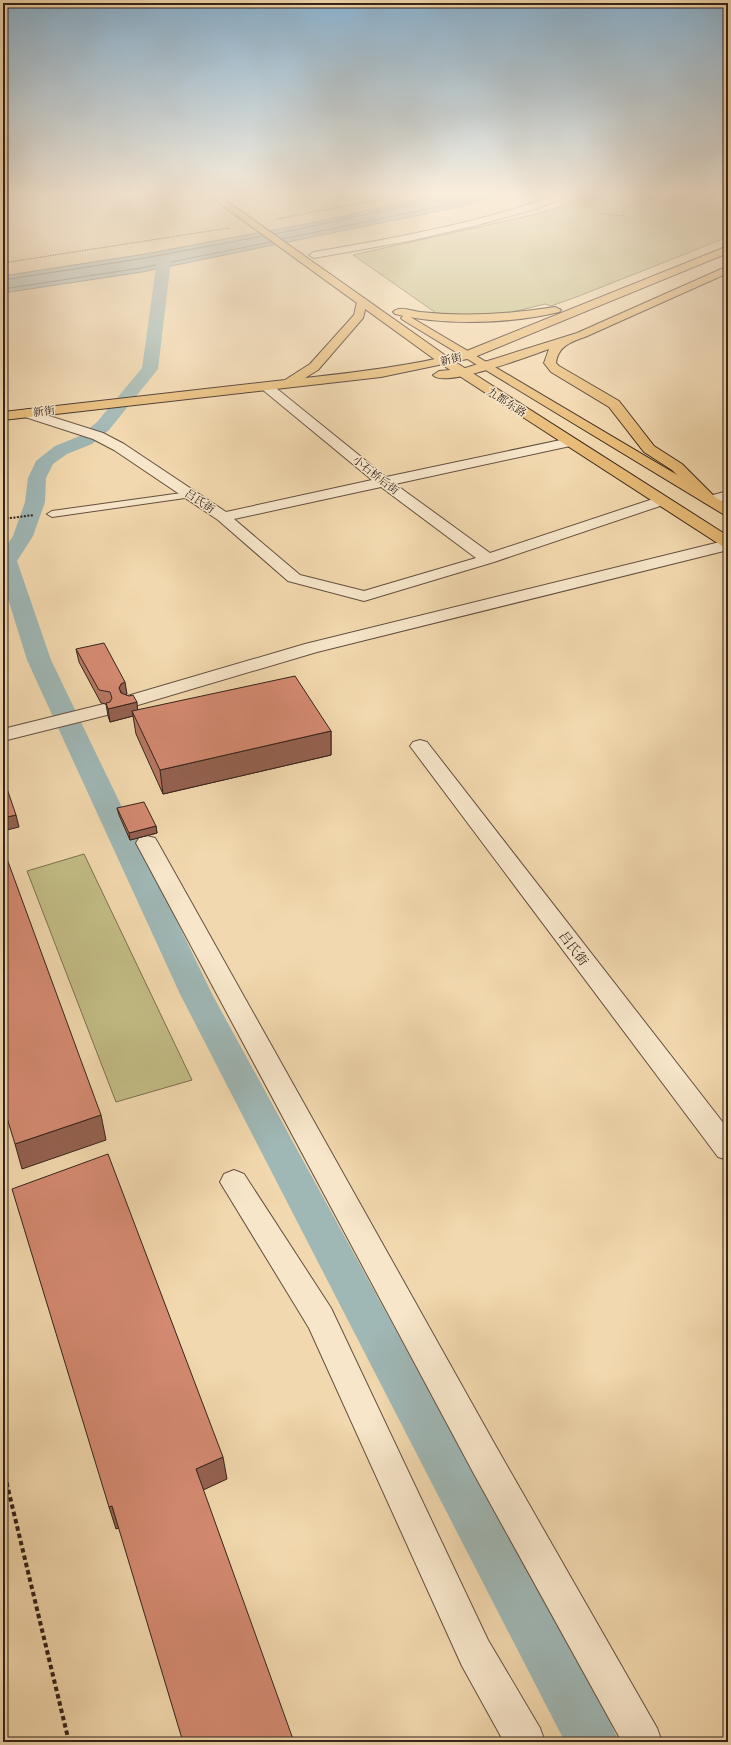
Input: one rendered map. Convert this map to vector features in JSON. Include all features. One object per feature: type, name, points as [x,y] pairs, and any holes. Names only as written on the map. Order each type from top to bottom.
[{"type":"main road","name":"九都东路","points":[[325,276],[463,373],[728,544]]},
{"type":"main road","points":[[345,276],[353,282]]},
{"type":"main road","name":"新街","points":[[3,416],[32,415],[275,388],[381,373],[445,361],[468,355],[660,276]]},
{"type":"main road","name":"新街","points":[[275,388],[463,373],[582,335],[712,276]]},
{"type":"main road","points":[[275,388],[314,367],[359,316],[362,302]]},
{"type":"main road","name":"九都东路","points":[[594,303],[538,313],[505,316],[445,318],[418,316],[395,310],[728,511]]},
{"type":"main road","points":[[564,341],[554,349],[551,356],[550,363],[555,369],[614,404],[649,449],[677,467],[710,500]]},
{"type":"main road","points":[[3,420],[32,415]]},
{"type":"street","name":"小石桥后街","points":[[275,388],[384,483],[488,559]]},
{"type":"street","name":"吕氏街","points":[[32,415],[98,436],[119,447],[223,517],[294,578],[364,596],[488,559]]},
{"type":"street","points":[[223,517],[570,442]]},
{"type":"street","points":[[710,500],[728,495]]},
{"type":"street","points":[[488,559],[661,501]]},
{"type":"street","points":[[131,701],[311,648],[728,544]]},
{"type":"street","points":[[5,735],[104,710]]},
{"type":"street","name":"吕氏街","points":[[420,746],[728,1149]]},
{"type":"street","points":[[147,843],[486,1462],[643,1742]]},
{"type":"street","points":[[234,1182],[320,1318],[475,1652],[526,1742]]},
{"type":"lane","points":[[52,514],[190,495]]},
{"type":"path","points":[[3,519],[52,514]]},
{"type":"path","points":[[3,1468],[69,1742]]},
{"type":"shaded area","points":[[384,276],[628,276],[551,306],[545,304],[504,314],[439,315]]},
{"type":"shaded area","points":[[84,854],[192,1080],[116,1102],[27,871]]},
{"type":"water","points":[[3,276],[113,276],[3,293]]},
{"type":"building","points":[[104,643],[125,682],[121,684],[119,688],[121,693],[129,696],[133,695],[137,702],[108,709],[106,703],[110,702],[112,698],[110,692],[99,690],[76,649]]},
{"type":"building","points":[[295,676],[331,731],[160,770],[132,711]]},
{"type":"building","points":[[3,777],[16,815],[3,818]]},
{"type":"building","points":[[144,802],[156,826],[129,833],[117,808]]},
{"type":"building","points":[[7,859],[101,1115],[15,1144],[3,1105],[3,860]]},
{"type":"building","points":[[108,1154],[223,1457],[196,1469],[294,1742],[183,1742],[112,1506],[109,1507],[12,1189]]},
{"type":"waterway","points":[[162,276],[150,369],[103,426],[86,440],[61,450],[45,461],[37,478],[35,502],[23,536],[7,561],[39,660],[196,994],[593,1742]]}]
